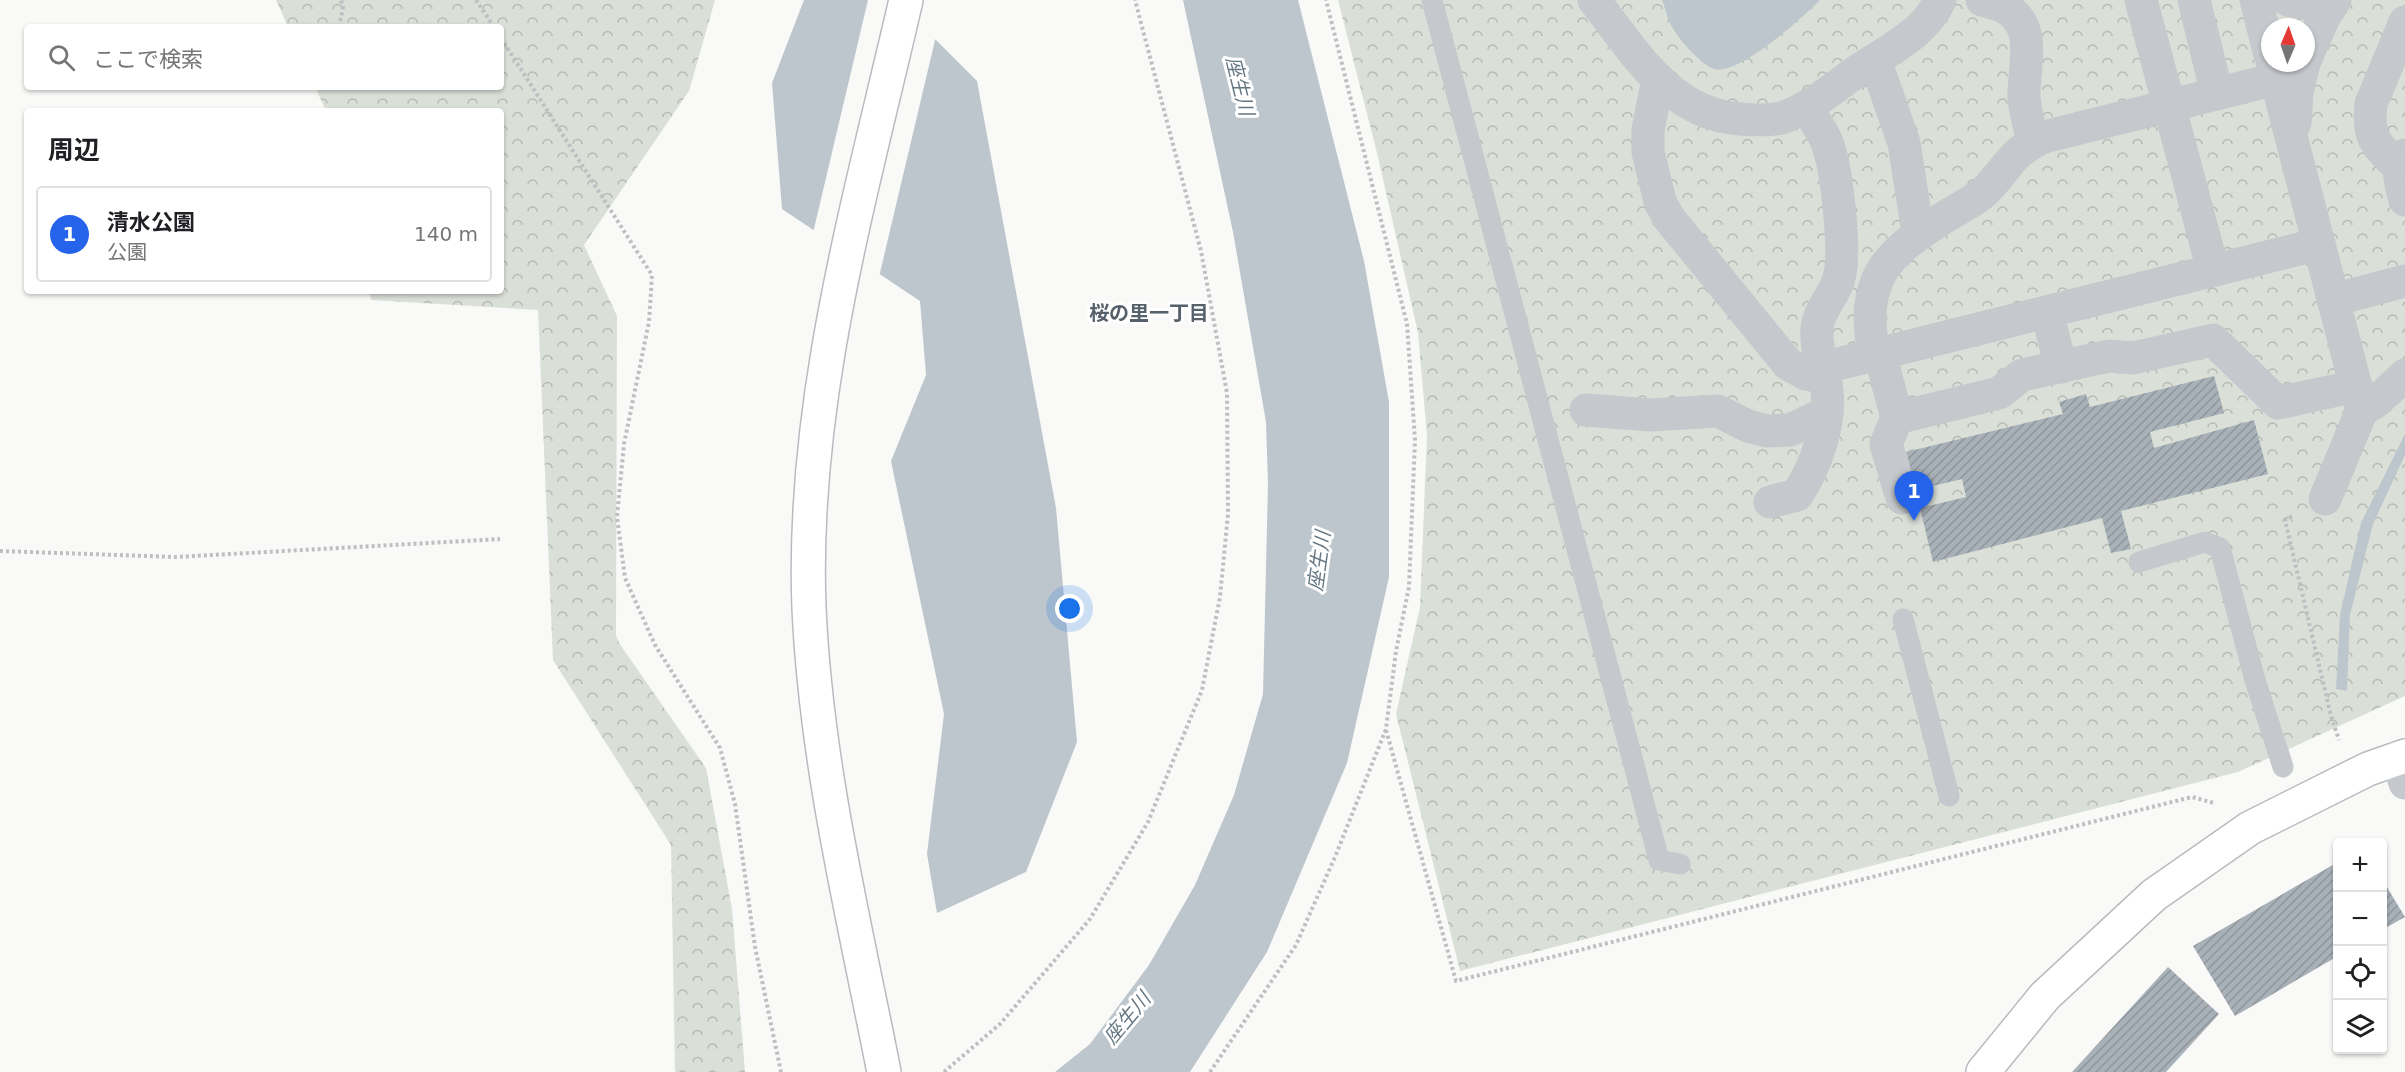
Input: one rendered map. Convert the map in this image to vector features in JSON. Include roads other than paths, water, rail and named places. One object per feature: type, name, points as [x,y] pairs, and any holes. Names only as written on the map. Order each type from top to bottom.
[{"type":"street","points":[[884,1072],[826,775],[815,694],[809,607],[810,517],[818,405],[832,322],[906,0]]},
{"type":"street","points":[[1594,0],[1673,95],[1698,108],[1726,118],[1754,121],[1780,118],[1806,107],[1920,29],[1940,0]]},
{"type":"street","points":[[1982,0],[2005,8],[2015,17],[2025,34],[2028,45],[2024,98],[2033,142]]},
{"type":"street","points":[[2141,0],[2213,270]]},
{"type":"street","points":[[2194,0],[2217,94]]},
{"type":"street","points":[[2256,0],[2261,19]]},
{"type":"street","points":[[2288,0],[2332,4],[2315,39]]},
{"type":"street","points":[[2405,21],[2371,104],[2369,117],[2372,138],[2402,161],[2398,176],[2405,200]]},
{"type":"street","points":[[1875,60],[1904,143],[1918,233]]},
{"type":"street","points":[[1902,498],[1886,444],[1897,418],[1870,334],[1871,300],[1878,276],[1890,258],[1918,233],[1983,193],[2011,158],[2033,142],[2044,137],[2217,94],[2261,72]]},
{"type":"street","points":[[2275,72],[2359,398],[2325,499]]},
{"type":"street","points":[[2293,143],[2297,92],[2302,72]]},
{"type":"street","points":[[1658,79],[1650,111],[1648,152],[1657,191],[1668,217],[1788,364],[1806,374],[1823,373],[1877,355],[2319,244]]},
{"type":"street","points":[[1770,502],[1797,495],[1817,458],[1824,431],[1828,393],[1817,328],[1822,313],[1836,288],[1840,274],[1840,214],[1831,158],[1826,139],[1806,107]]},
{"type":"street","points":[[2333,300],[2405,281]]},
{"type":"street","points":[[2047,312],[2061,367]]},
{"type":"street","points":[[1897,418],[1999,393],[2022,375],[2109,356],[2133,358],[2213,340],[2278,403],[2359,398],[2377,401],[2405,375]]},
{"type":"street","points":[[1586,410],[1650,415],[1718,411],[1748,426],[1767,431],[1790,430],[1826,413]]},
{"type":"street","points":[[1983,1072],[2046,996],[2154,895],[2250,828],[2368,769],[2402,766]]},
{"type":"lane","points":[[1432,0],[1659,860],[1680,864]]},
{"type":"lane","points":[[2139,562],[2205,542],[2220,548],[2255,680],[2283,766]]},
{"type":"lane","points":[[1903,619],[1949,796]]},
{"type":"water","points":[[804,0],[896,0],[977,81],[1056,508],[1077,742],[1026,872],[937,913],[927,854],[944,714],[891,461],[926,375],[920,301],[782,209],[772,83]]},
{"type":"water","name":"座生川","points":[[1183,0],[1298,0],[1364,261],[1389,402],[1389,577],[1347,763],[1267,952],[1190,1072],[1055,1072],[1090,1044],[1149,965],[1195,885],[1234,795],[1263,694],[1268,484],[1266,422],[1233,232]]},
{"type":"water","points":[[1662,0],[1820,0],[1786,31],[1754,55],[1725,69],[1714,69],[1698,58],[1677,35]]},
{"type":"water","points":[[2405,434],[2405,455],[2373,524],[2350,615],[2347,691],[2336,689],[2340,615],[2361,523]]},
{"type":"place","name":"清水公園","points":[[1914,521]]},
{"type":"district","name":"桜の里一丁目","points":[[1149,313]]}]
